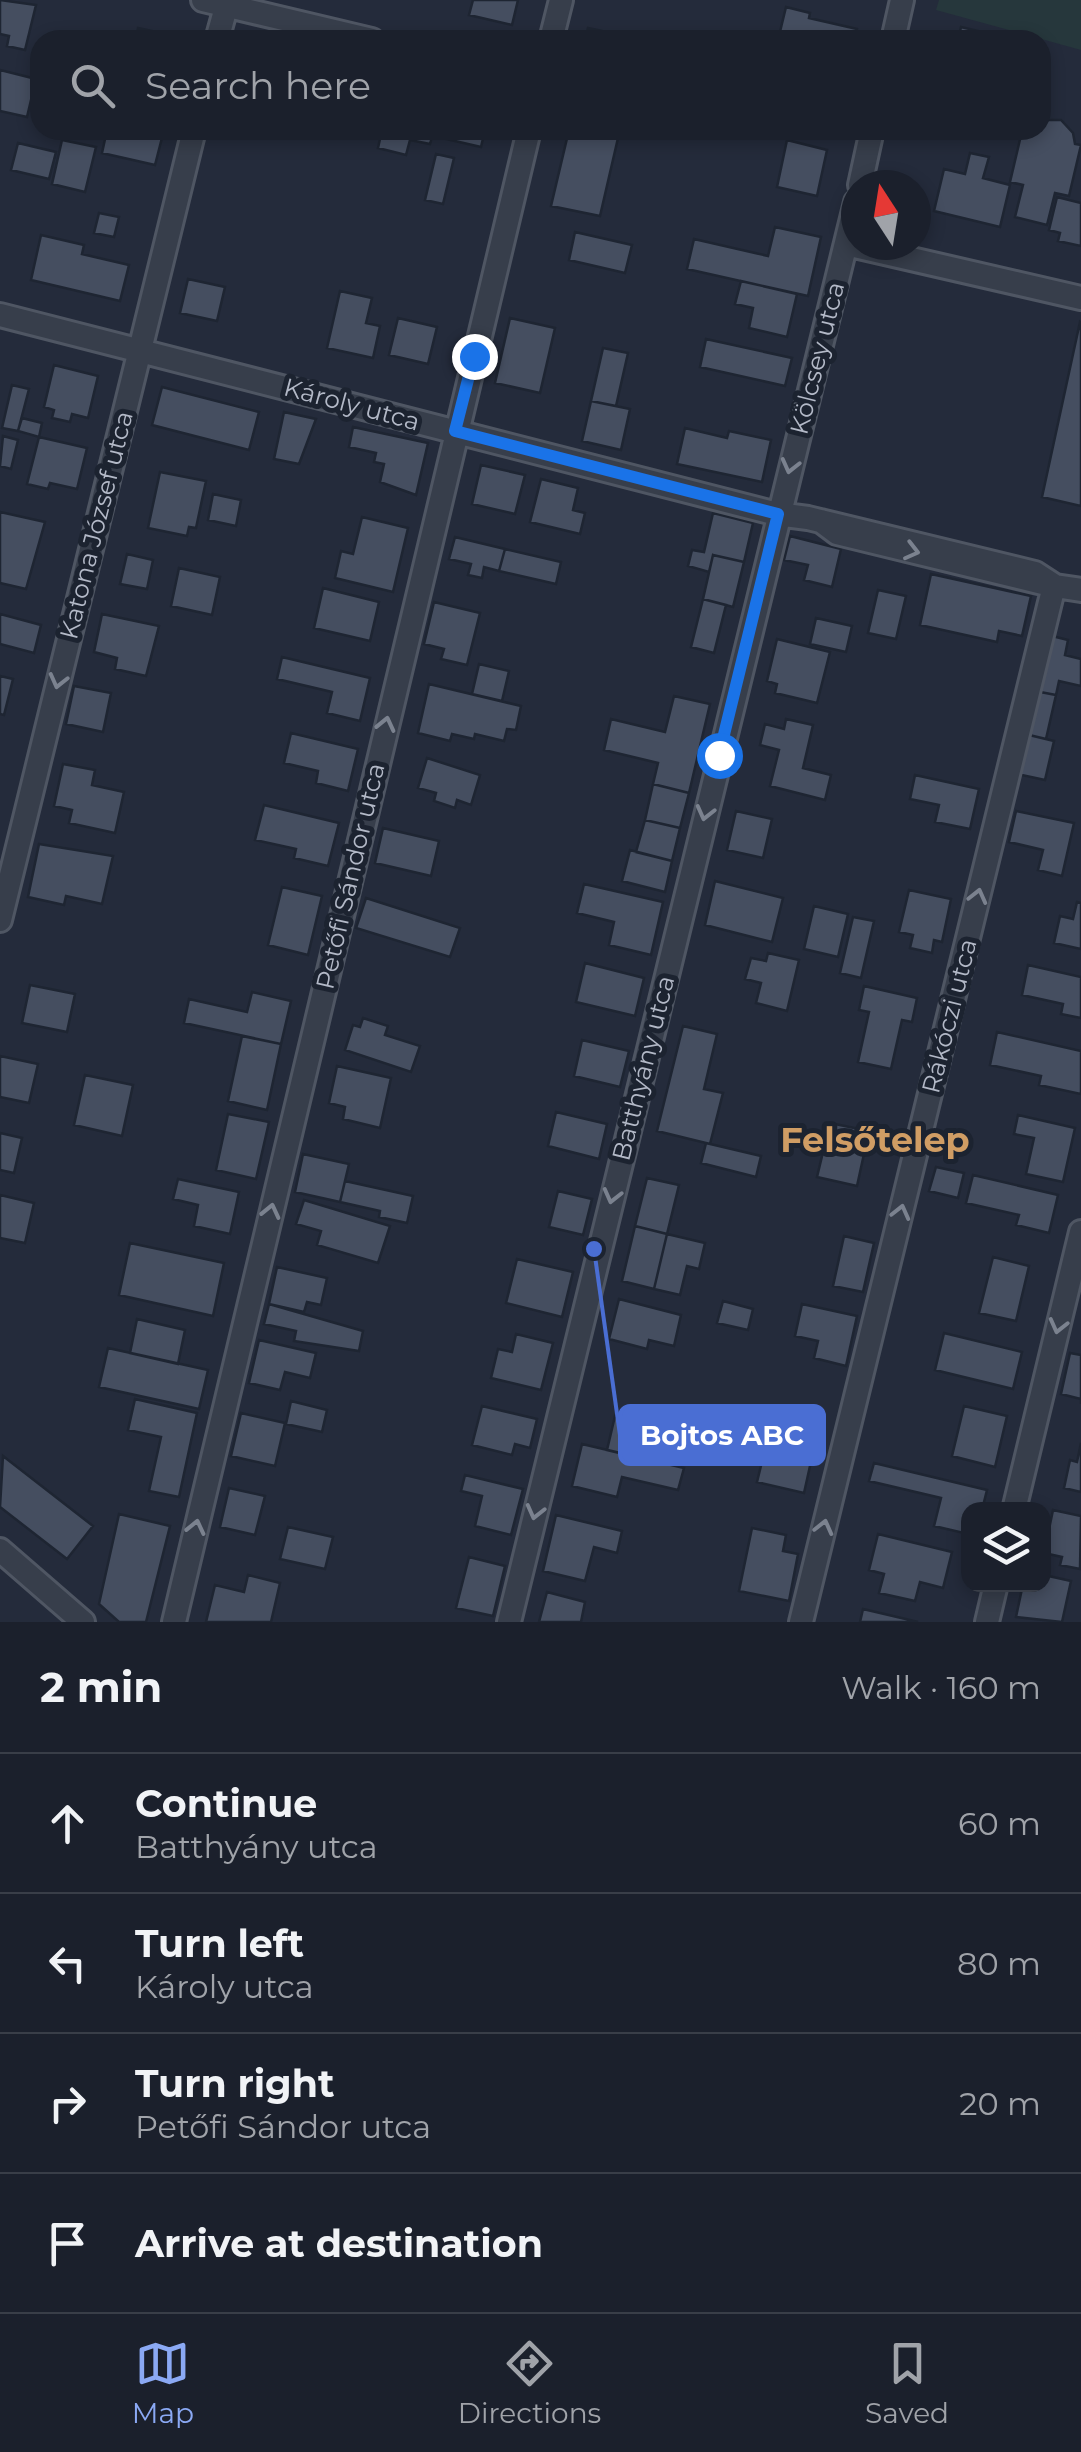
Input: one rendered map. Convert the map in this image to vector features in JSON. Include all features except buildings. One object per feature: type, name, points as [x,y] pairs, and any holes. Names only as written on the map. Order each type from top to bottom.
[{"type":"street","points":[[203,0],[333,30]]},
{"type":"street","points":[[554,30],[561,0]]},
{"type":"street","points":[[895,30],[902,0]]},
{"type":"street","points":[[220,30],[227,3]]},
{"type":"street","name":"Katona József utca","points":[[0,920],[191,140]]},
{"type":"street","name":"Petőfi Sándor utca","points":[[174,1622],[527,140]]},
{"type":"street","points":[[863,170],[870,140]]},
{"type":"street","name":"Kölcsey utca","points":[[778,514],[842,260]]},
{"type":"street","points":[[916,260],[1081,298]]},
{"type":"street","name":"Károly utca","points":[[0,315],[778,514],[821,521],[837,533],[1081,590]]},
{"type":"street","name":"Batthyány utca","points":[[508,1622],[778,514]]},
{"type":"street","name":"Rákóczi utca","points":[[801,1622],[1054,586]]},
{"type":"street","points":[[1016,1502],[1081,1232]]},
{"type":"street","points":[[0,1550],[83,1622]]},
{"type":"street","points":[[987,1622],[994,1592]]},
{"type":"shaded area","points":[[939,0],[1081,0],[1081,50],[1051,42],[1051,30],[1008,30],[936,10]]},
{"type":"place","name":"Bojtos ABC","points":[[594,1249]]},
{"type":"district","name":"Felsőtelep","points":[[875,1139]]},
{"type":"route","points":[[474,356],[455,431],[778,514],[719,755]]}]
